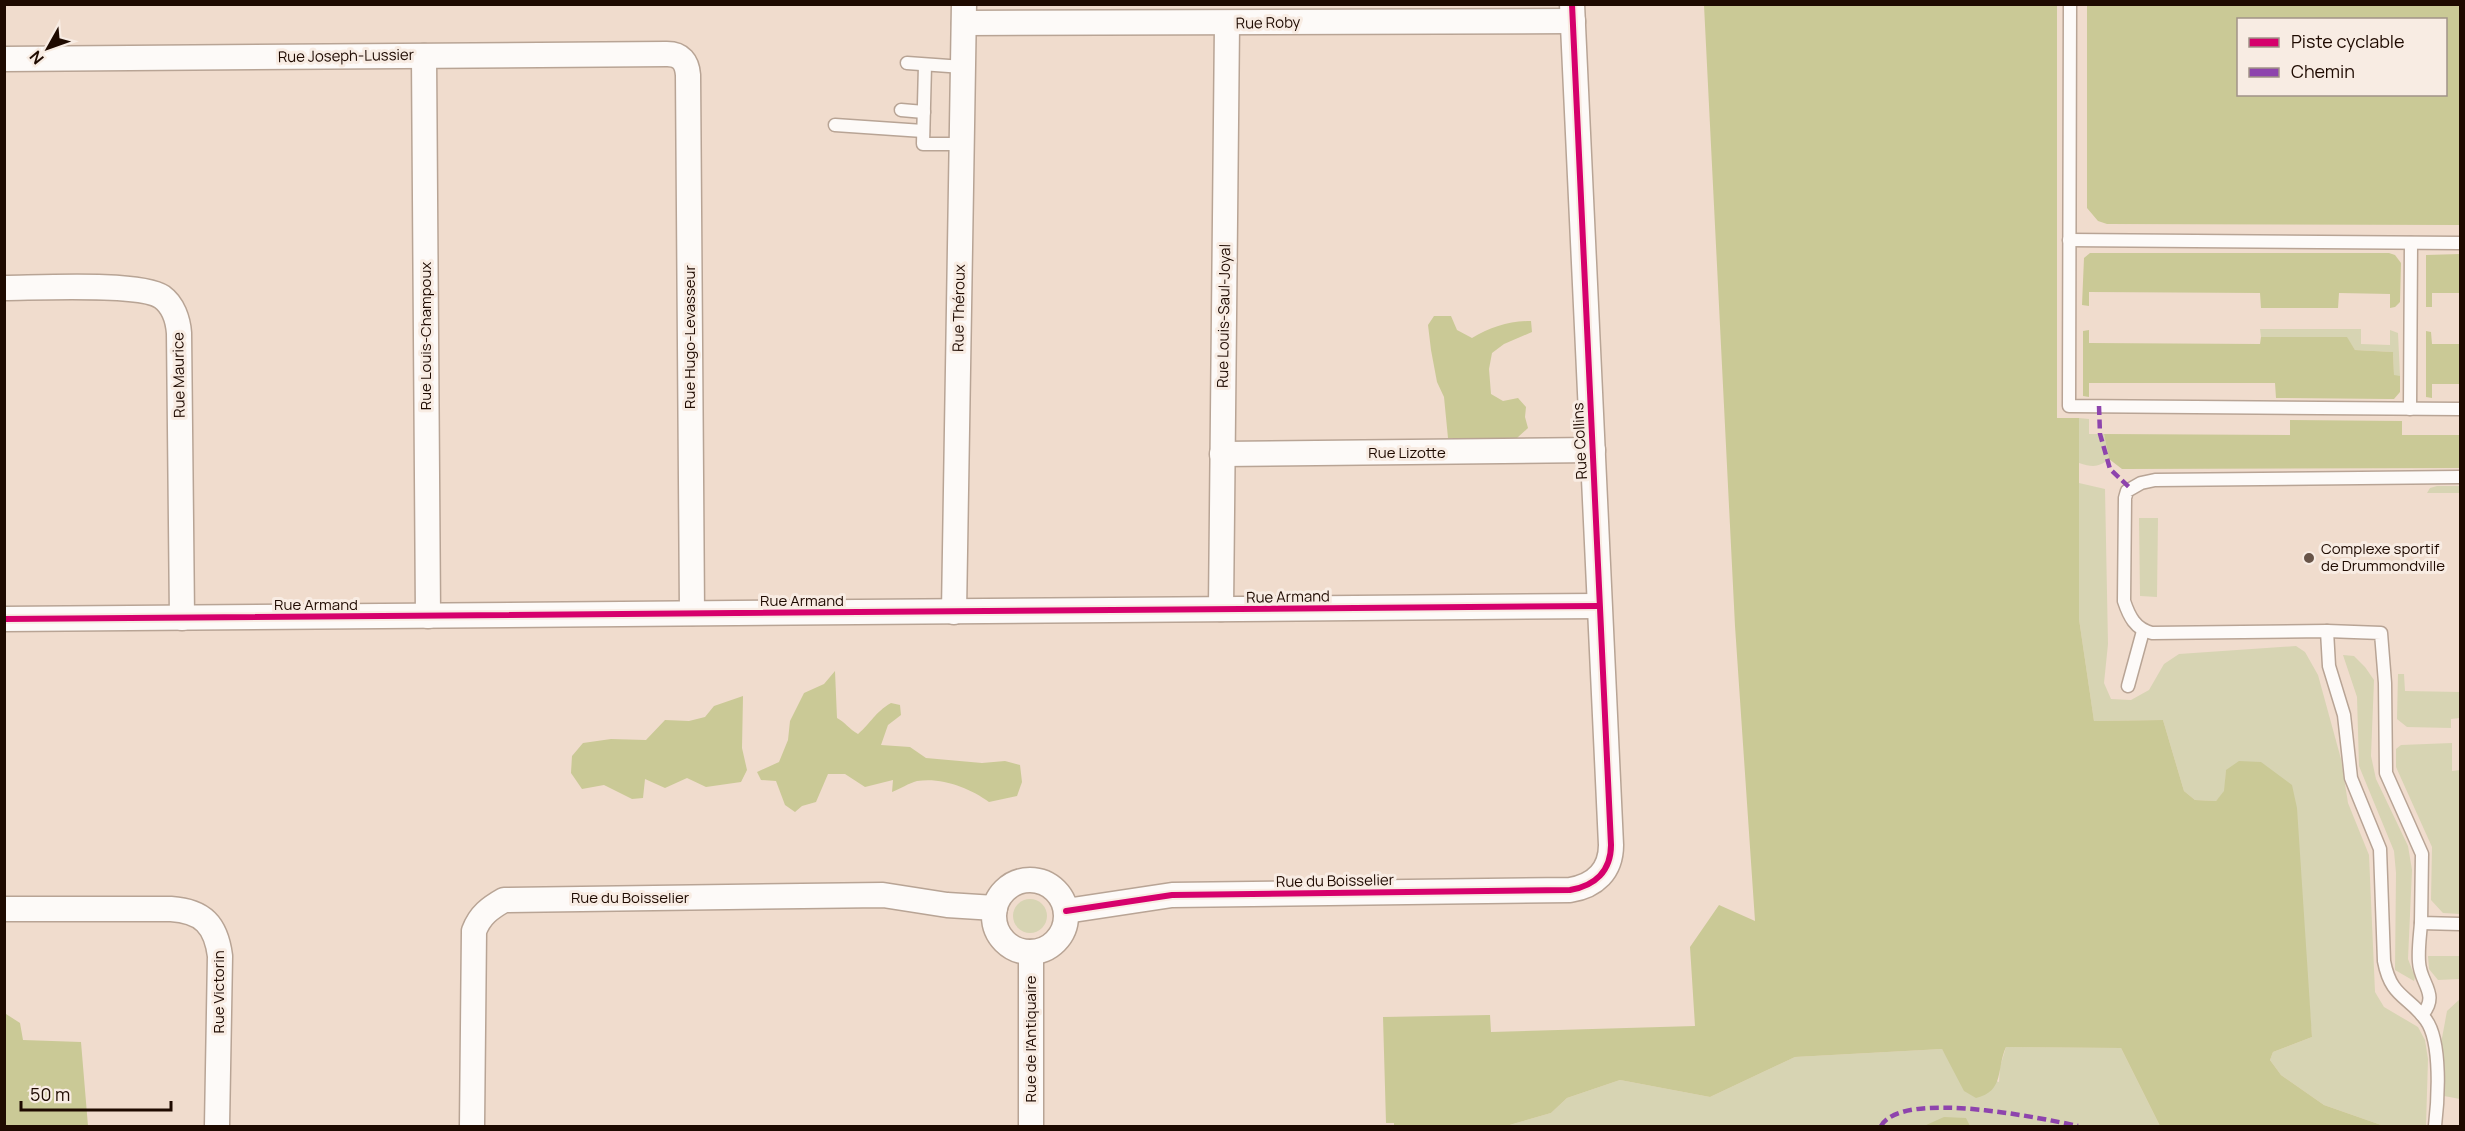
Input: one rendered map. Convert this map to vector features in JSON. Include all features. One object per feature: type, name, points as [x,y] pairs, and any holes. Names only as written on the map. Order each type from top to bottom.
[{"type":"street","name":"Rue Roby","points":[[964,14],[1227,24],[1573,13]]},
{"type":"street","name":"Rue Collins","points":[[1573,13],[1611,845],[1610,861],[1602,875]]},
{"type":"street","name":"Rue Théroux","points":[[954,612],[964,14]]},
{"type":"street","name":"Rue Louis-Saul-Joyal","points":[[1221,609],[1227,24]]},
{"type":"street","name":"Rue Joseph-Lussier","points":[[4,59],[667,54],[677,56],[684,61]]},
{"type":"street","name":"Rue Louis-Champoux","points":[[424,56],[428,616]]},
{"type":"street","name":"Rue Hugo-Levasseur","points":[[684,61],[688,75],[692,613]]},
{"type":"street","name":"Rue Maurice","points":[[4,288],[138,288],[162,297],[172,309],[179,333],[182,618]]},
{"type":"street","name":"Rue Lizotte","points":[[1222,454],[1593,450]]},
{"type":"street","name":"Rue Armand","points":[[4,619],[1599,606]]},
{"type":"street","name":"Rue du Boisselier","points":[[1066,911],[1172,895],[1570,890],[1584,887],[1602,875]]},
{"type":"street","points":[[1031,880],[1041,882],[1058,893],[1066,911],[1062,931],[1057,939],[1041,950],[1022,951],[1005,942],[995,926],[994,908],[1004,890],[1012,884],[1031,880]]},
{"type":"street","name":"Rue du Boisselier","points":[[472,1126],[474,931],[484,913],[504,900],[516,898],[883,895],[948,905],[994,908]]},
{"type":"street","name":"Rue Victorin","points":[[4,909],[171,909],[194,912],[206,921],[219,943],[220,956],[217,1126]]},
{"type":"street","name":"Rue de l'Antiquaire","points":[[1031,952],[1031,1126]]},
{"type":"lane","points":[[2070,4],[2069,406],[2460,409]]},
{"type":"lane","points":[[907,63],[963,67]]},
{"type":"lane","points":[[925,65],[922,144],[962,144]]},
{"type":"lane","points":[[901,110],[924,112]]},
{"type":"lane","points":[[835,125],[923,131]]},
{"type":"lane","points":[[2069,240],[2094,242],[2460,243]]},
{"type":"lane","points":[[2410,409],[2411,243]]},
{"type":"lane","points":[[2422,1015],[2430,1003],[2430,993],[2419,965],[2422,854],[2386,773],[2385,683],[2381,633],[2327,631],[2152,633],[2144,631],[2128,615],[2124,601],[2125,498],[2127,490],[2132,486],[2155,480],[2460,477]]},
{"type":"lane","points":[[2128,686],[2144,631]]},
{"type":"lane","points":[[2327,631],[2329,666],[2344,715],[2351,778],[2380,849],[2384,961],[2387,975],[2395,990],[2422,1015],[2433,1033],[2438,1107],[2435,1126]]},
{"type":"lane","points":[[2421,923],[2460,924]]},
{"type":"shaded area","points":[[1704,5],[2057,5],[2057,418],[2079,418],[2079,619],[2094,721],[2163,720],[2184,791],[2195,800],[2216,801],[2224,791],[2226,770],[2239,761],[2261,762],[2292,785],[2297,808],[2312,1037],[2273,1052],[2270,1060],[2281,1075],[2324,1105],[2384,1126],[2160,1126],[2121,1048],[2006,1047],[1996,1085],[1985,1095],[1976,1098],[1964,1091],[1942,1049],[1795,1057],[1710,1097],[1620,1080],[1567,1098],[1551,1113],[1506,1126],[1394,1126],[1394,1123],[1386,1123],[1383,1017],[1490,1015],[1491,1032],[1695,1026],[1690,947],[1719,905],[1755,921],[1735,626]]},
{"type":"shaded area","points":[[2087,5],[2460,5],[2460,225],[2107,224],[2098,221],[2087,208]]},
{"type":"shaded area","points":[[2090,253],[2389,253],[2395,255],[2401,263],[2400,302],[2390,308],[2390,294],[2339,293],[2338,308],[2261,308],[2260,293],[2089,292],[2089,306],[2082,305],[2084,258]]},
{"type":"shaded area","points":[[2460,254],[2460,293],[2432,293],[2432,307],[2426,307],[2426,255]]},
{"type":"shaded area","points":[[1434,316],[1451,316],[1457,330],[1472,338],[1500,325],[1531,321],[1532,332],[1504,344],[1492,353],[1489,369],[1491,394],[1503,401],[1518,398],[1526,407],[1525,417],[1528,428],[1517,438],[1448,438],[1444,397],[1437,382],[1428,325]]},
{"type":"shaded area","points":[[2260,329],[2361,329],[2361,344],[2390,345],[2390,330],[2398,333],[2400,376],[2394,376],[2393,352],[2355,350],[2346,337],[2261,337]]},
{"type":"shaded area","points":[[2089,330],[2089,343],[2260,344],[2261,337],[2347,337],[2355,350],[2393,352],[2394,375],[2400,376],[2400,392],[2394,399],[2276,398],[2275,383],[2089,383],[2089,397],[2083,396],[2083,331]]},
{"type":"shaded area","points":[[2426,331],[2431,332],[2432,344],[2460,344],[2460,384],[2432,384],[2432,398],[2426,397]]},
{"type":"shaded area","points":[[2079,418],[2089,419],[2089,434],[2104,434],[2109,459],[2102,464],[2091,466],[2079,463]]},
{"type":"shaded area","points":[[2290,420],[2402,421],[2402,435],[2460,435],[2460,468],[2122,469],[2109,459],[2104,434],[2290,435]]},
{"type":"shaded area","points":[[2079,483],[2105,489],[2108,644],[2104,683],[2111,699],[2131,700],[2149,690],[2164,664],[2179,654],[2296,646],[2305,652],[2318,675],[2341,759],[2348,803],[2369,855],[2375,992],[2384,1007],[2418,1027],[2425,1040],[2428,1059],[2426,1126],[2384,1126],[2324,1105],[2281,1075],[2270,1060],[2273,1052],[2312,1037],[2305,953],[2226,770],[2225,791],[2216,801],[2195,800],[2184,791],[2163,720],[2094,721],[2079,619]]},
{"type":"shaded area","points":[[2460,486],[2460,493],[2427,493],[2430,488]]},
{"type":"shaded area","points":[[2139,518],[2158,518],[2157,597],[2140,596]]},
{"type":"shaded area","points":[[2343,655],[2354,656],[2374,680],[2371,756],[2376,779],[2408,846],[2412,870],[2408,959],[2415,977],[2414,981],[2395,970],[2396,873],[2394,851],[2359,766],[2357,697]]},
{"type":"shaded area","points":[[835,671],[837,718],[855,732],[858,734],[891,703],[900,705],[901,715],[888,725],[881,745],[910,747],[926,758],[982,763],[1005,761],[1020,765],[1022,782],[1017,796],[989,802],[955,785],[926,780],[914,782],[892,792],[893,780],[865,787],[845,774],[828,774],[816,802],[802,806],[795,812],[785,805],[776,781],[761,780],[757,772],[779,762],[788,740],[790,721],[804,693],[824,684]]},
{"type":"shaded area","points":[[2398,674],[2404,674],[2405,691],[2460,692],[2460,718],[2451,719],[2451,728],[2407,727],[2397,719]]},
{"type":"shaded area","points":[[743,696],[742,748],[747,770],[741,782],[706,787],[687,778],[665,788],[645,779],[643,798],[632,799],[604,785],[582,789],[571,773],[572,756],[583,743],[611,739],[646,740],[665,720],[689,721],[705,717],[714,706]]},
{"type":"shaded area","points":[[2452,743],[2452,771],[2460,770],[2460,914],[2443,913],[2431,900],[2432,847],[2396,767],[2396,749],[2401,745]]},
{"type":"shaded area","points":[[1030,899],[1042,904],[1047,916],[1042,928],[1030,933],[1018,928],[1013,916],[1018,904]]},
{"type":"shaded area","points":[[2428,956],[2460,956],[2460,979],[2438,980],[2429,969]]},
{"type":"shaded area","points":[[2460,999],[2460,1099],[2444,1096],[2440,1049],[2447,1011]]},
{"type":"shaded area","points":[[5,1009],[6,1014],[20,1023],[23,1040],[81,1042],[88,1126],[5,1126]]},
{"type":"shaded area","points":[[2006,1047],[2121,1048],[2160,1126],[1506,1126],[1551,1113],[1567,1098],[1620,1080],[1710,1097],[1795,1057],[1942,1049],[1954,1068],[1999,1082],[2000,1067]]},
{"type":"shaded area","points":[[1944,1117],[1966,1118],[1970,1126],[1924,1126]]},
{"type":"marked path","points":[[2099,406],[2100,434],[2110,469],[2130,488]]},
{"type":"marked path","points":[[1881,1126],[1894,1115],[1915,1109],[1943,1108],[2005,1113],[2078,1126]]},
{"type":"cycle path","points":[[1066,911],[1172,895],[1570,890],[1587,885],[1605,870],[1611,845],[1572,4]]},
{"type":"cycle path","points":[[4,619],[1599,606]]},
{"type":"place","name":"Complexe sportif de Drummondville","points":[[2309,558]]}]
